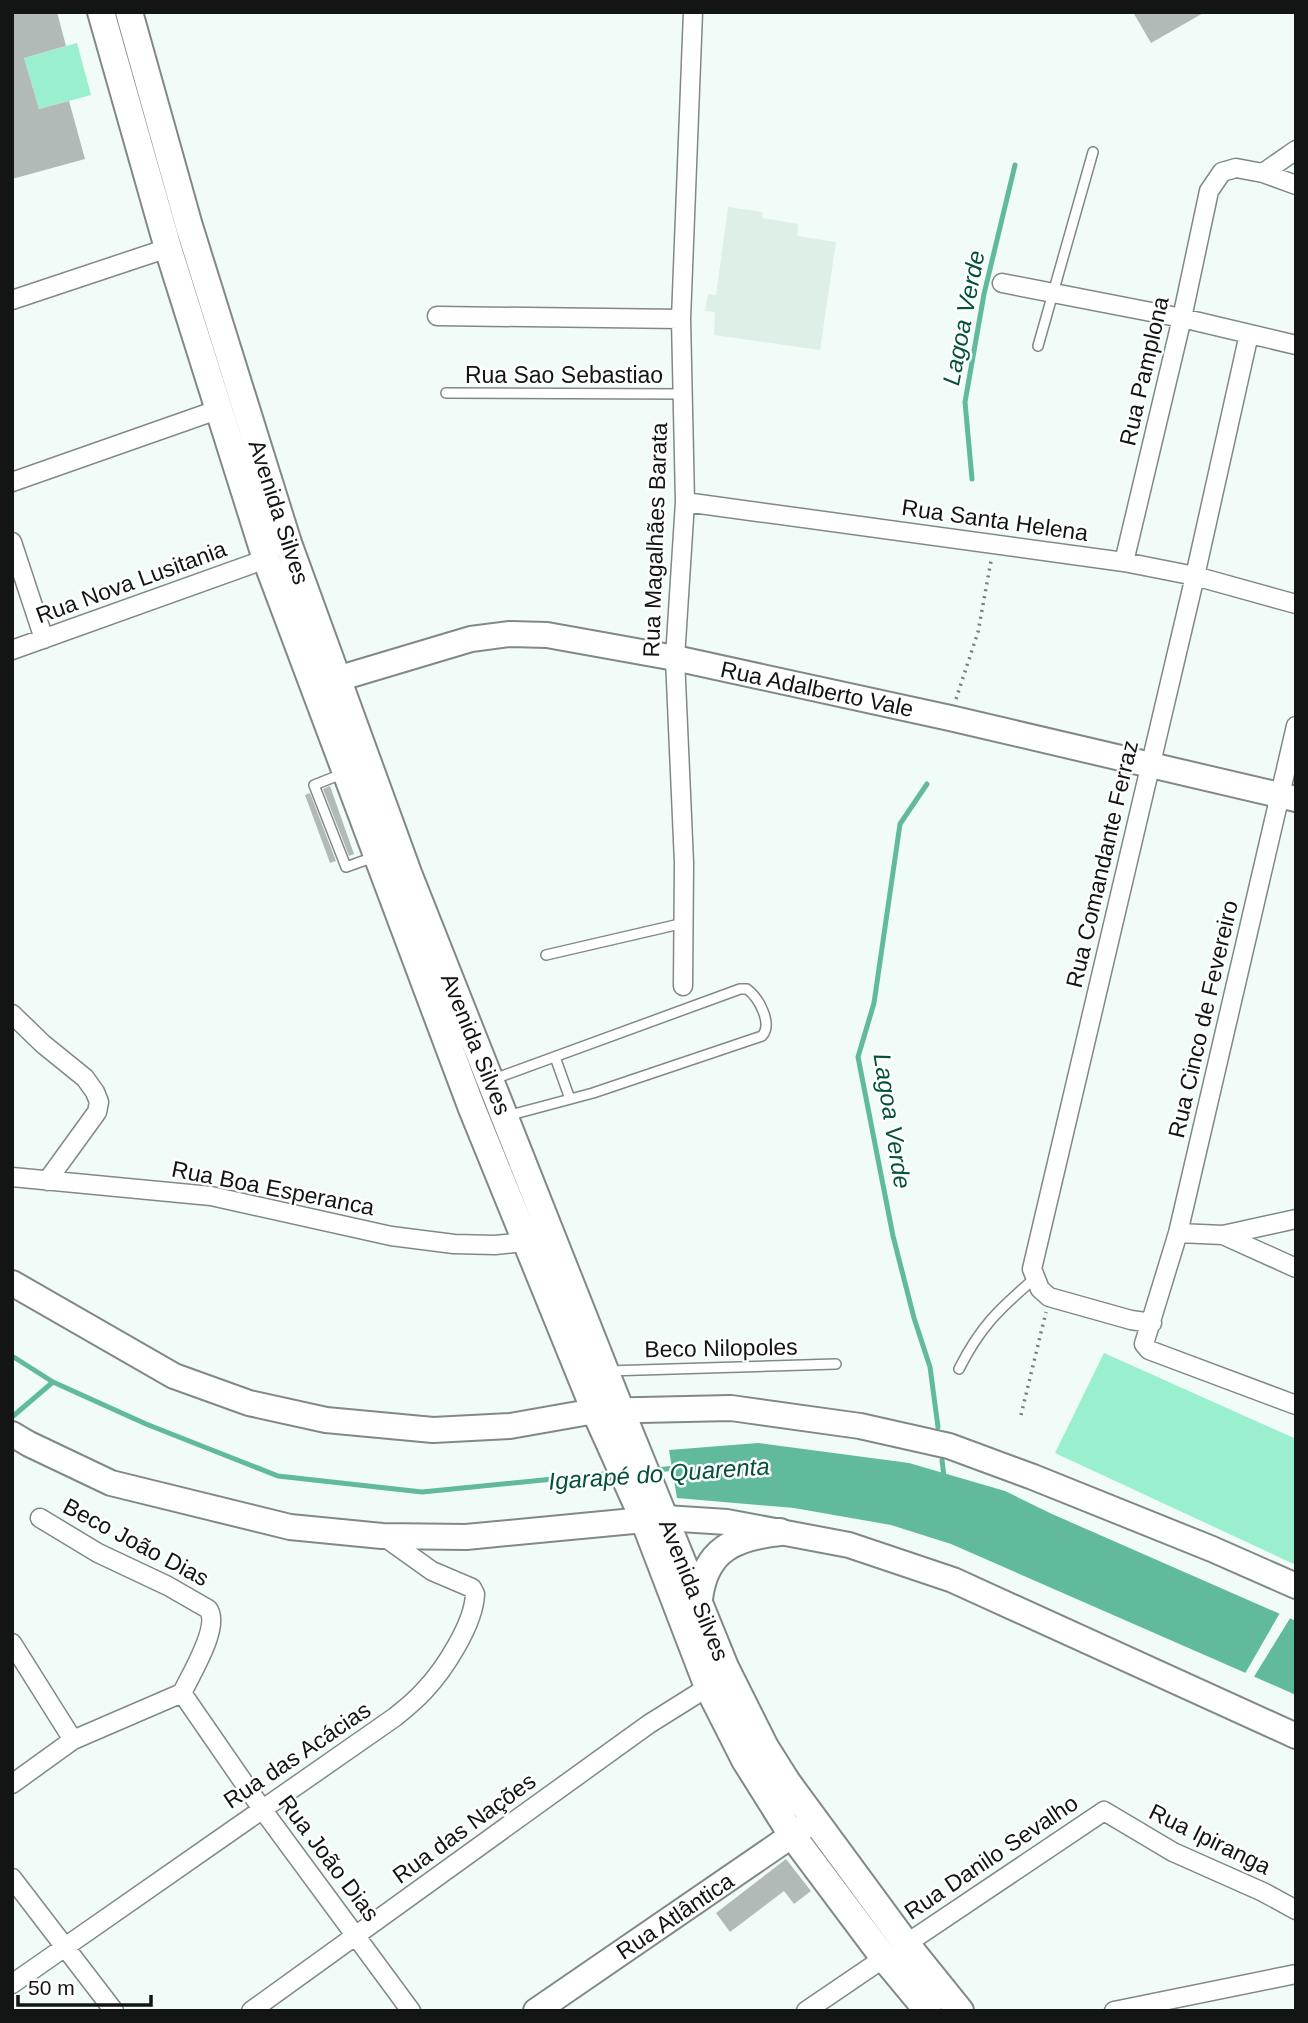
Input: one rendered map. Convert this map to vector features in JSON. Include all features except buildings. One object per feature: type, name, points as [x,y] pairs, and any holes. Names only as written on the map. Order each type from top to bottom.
[{"type":"main road","name":"Avenida Silves","points":[[101,12],[168,248],[266,559],[471,1106],[525,1242],[608,1411],[652,1513],[708,1687],[745,1760],[792,1835],[895,1951],[960,2011]]},
{"type":"main road","name":"Avenida Silves","points":[[130,12],[190,226],[288,543],[408,873],[606,1371],[608,1411]]},
{"type":"main road","name":"Avenida Silves","points":[[652,1513],[699,1598],[725,1667],[765,1747],[895,1951],[928,2011]]},
{"type":"main road","points":[[699,1598],[701,1579],[711,1561],[725,1548],[756,1535],[780,1532]]},
{"type":"street","name":"Rua Magalhães Barata","points":[[683,986],[684,863],[675,658],[685,502],[681,319],[693,12]]},
{"type":"street","points":[[1263,173],[1296,150]]},
{"type":"street","name":"Rua Pamplona","points":[[1124,562],[1209,191],[1216,179],[1227,169],[1236,167],[1263,173]]},
{"type":"street","points":[[1263,173],[1296,186]]},
{"type":"street","points":[[12,300],[168,248]]},
{"type":"street","points":[[1002,283],[1182,318],[1296,345]]},
{"type":"street","points":[[437,316],[681,319]]},
{"type":"street","name":"Rua Comandante Ferraz","points":[[1034,1279],[1032,1269],[1195,576],[1249,334]]},
{"type":"street","points":[[12,482],[217,410]]},
{"type":"street","name":"Rua Santa Helena","points":[[685,502],[1124,562],[1195,576],[1296,604]]},
{"type":"street","points":[[12,542],[44,639]]},
{"type":"street","name":"Rua Nova Lusitania","points":[[12,650],[266,559]]},
{"type":"street","name":"Rua Adalberto Vale","points":[[337,679],[471,639],[510,634],[547,635],[675,658],[950,718],[1288,797]]},
{"type":"street","name":"Rua Cinco de Fevereiro","points":[[1152,1323],[1178,1233],[1288,797],[1296,726]]},
{"type":"street","points":[[12,1014],[43,1044],[85,1078],[99,1102],[97,1112],[47,1181]]},
{"type":"street","name":"Rua Boa Esperanca","points":[[12,1177],[211,1196],[391,1236],[454,1244],[495,1245],[525,1242]]},
{"type":"street","points":[[1178,1233],[1223,1235],[1296,1219]]},
{"type":"street","points":[[1223,1235],[1296,1268]]},
{"type":"street","points":[[1034,1279],[1049,1297],[1152,1323],[1144,1344],[1149,1349],[1296,1405]]},
{"type":"street","points":[[12,1283],[174,1376],[249,1404],[326,1420],[433,1430],[510,1426],[608,1411],[730,1408],[860,1426],[950,1446],[1212,1549],[1296,1586]]},
{"type":"street","points":[[21,1439],[111,1483],[290,1527],[382,1536],[466,1537],[652,1513],[727,1522],[849,1545],[953,1580],[1296,1736]]},
{"type":"street","name":"Beco João Dias","points":[[40,1518],[99,1553],[168,1586],[208,1609],[213,1621],[202,1652],[182,1692]]},
{"type":"street","name":"Rua das Acácias","points":[[12,1984],[395,1717],[424,1691],[448,1659],[467,1626],[475,1599],[471,1588],[432,1571],[382,1536]]},
{"type":"street","points":[[12,1643],[73,1740]]},
{"type":"street","name":"Rua das Nações","points":[[251,2011],[649,1724],[708,1687]]},
{"type":"street","points":[[12,1784],[73,1740],[182,1692]]},
{"type":"street","name":"Rua João Dias","points":[[182,1692],[261,1809],[411,2011]]},
{"type":"street","name":"Rua Ipiranga","points":[[1104,1811],[1172,1852],[1263,1892],[1296,1910]]},
{"type":"street","name":"Rua Danilo Sevalho","points":[[806,2011],[1104,1811]]},
{"type":"street","name":"Rua Atlântica","points":[[536,2011],[814,1820]]},
{"type":"street","points":[[12,1878],[114,2011]]},
{"type":"street","points":[[1114,2011],[1162,2005],[1296,1974]]},
{"type":"lane","points":[[1038,346],[1055,294],[1093,152]]},
{"type":"lane","name":"Rua Sao Sebastiao","points":[[446,393],[683,394]]},
{"type":"lane","points":[[546,955],[684,923]]},
{"type":"lane","points":[[491,1080],[740,989],[747,989],[755,996],[767,1025],[762,1036],[570,1099],[505,1116]]},
{"type":"lane","points":[[555,1057],[570,1099]]},
{"type":"lane","points":[[959,1369],[982,1329],[1000,1308],[1034,1279]]},
{"type":"lane","name":"Beco Nilopoles","points":[[606,1371],[836,1364]]},
{"type":"path","points":[[950,718],[978,632],[993,545]]},
{"type":"path","points":[[1021,1415],[1049,1297]]},
{"type":"shaded area","points":[[77,43],[91,95],[39,109],[24,58]]},
{"type":"shaded area","points":[[728,207],[762,212],[763,218],[798,224],[797,236],[836,242],[820,350],[714,335],[715,312],[705,311],[708,294],[716,295]]},
{"type":"shaded area","points":[[1104,1353],[1296,1439],[1296,1565],[1055,1453]]},
{"type":"shaded area","points":[[758,1443],[909,1463],[1005,1491],[1296,1621],[1296,1695],[951,1544],[891,1525],[794,1508],[677,1498],[669,1450]]},
{"type":"pier","points":[[1281,1611],[1292,1615],[1252,1680],[1243,1677]]},
{"type":"waterway","name":"Lagoa Verde","points":[[972,479],[965,402],[984,294],[1015,165]]},
{"type":"waterway","name":"Lagoa Verde","points":[[927,784],[900,824],[874,1003],[858,1057],[893,1236],[930,1367],[938,1427]]},
{"type":"waterway","name":"Igarapé do Quarenta","points":[[12,1356],[53,1382],[146,1424],[278,1476],[422,1492],[614,1473]]},
{"type":"waterway","points":[[12,1417],[53,1382]]},
{"type":"waterway","name":"Lagoa Verde","points":[[942,1460],[944,1477]]},
{"type":"waterway","name":"Igarapé do Quarenta","points":[[655,1470],[677,1468]]}]
